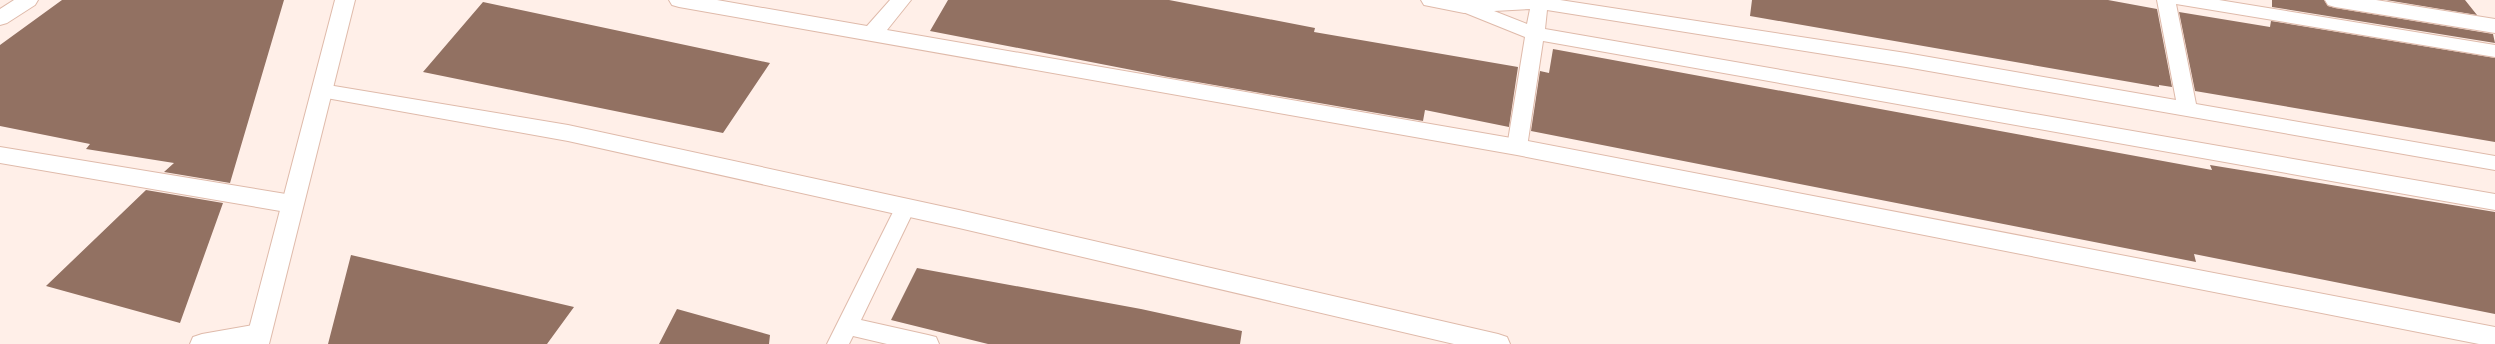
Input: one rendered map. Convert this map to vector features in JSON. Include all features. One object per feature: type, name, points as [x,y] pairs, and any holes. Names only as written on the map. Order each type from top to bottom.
[{"type":"street","points":[[0,18],[28,0]]},
{"type":"street","points":[[202,344],[258,339],[345,0]]},
{"type":"street","points":[[680,0],[871,35],[1517,147],[2495,337]]},
{"type":"street","points":[[871,35],[901,0]]},
{"type":"street","points":[[1431,0],[1464,6]]},
{"type":"street","points":[[2335,0],[2495,26]]},
{"type":"street","points":[[322,91],[568,133],[905,208],[1498,344]]},
{"type":"street","points":[[0,155],[292,204]]},
{"type":"lane","points":[[2166,0],[2186,109]]},
{"type":"lane","points":[[2182,0],[2495,51]]},
{"type":"lane","points":[[1517,147],[1540,2]]},
{"type":"lane","points":[[1464,6],[1540,2],[1906,60],[2495,163]]},
{"type":"lane","points":[[1464,6],[1534,33],[2495,202]]},
{"type":"lane","points":[[905,208],[842,335],[928,344]]},
{"type":"building","points":[[62,0],[284,0],[230,183],[164,172],[174,163],[86,149],[90,144],[0,126],[0,45]]},
{"type":"building","points":[[948,0],[1169,0],[1315,28],[1314,32],[1518,67],[1509,127],[1425,110],[1423,121],[1168,77],[930,31]]},
{"type":"building","points":[[1752,0],[2108,0],[2157,9],[2172,87],[2159,85],[2159,87],[1750,16]]},
{"type":"building","points":[[2272,0],[2324,0],[2328,6],[2335,8],[2493,34],[2495,43],[2272,7]]},
{"type":"building","points":[[2386,0],[2465,0],[2477,15]]},
{"type":"building","points":[[483,2],[770,63],[723,133],[423,72]]},
{"type":"building","points":[[2179,12],[2270,27],[2271,21],[2495,58],[2495,142],[2195,91]]},
{"type":"building","points":[[1553,49],[2212,170],[2210,165],[2495,212],[2495,314],[2194,254],[2196,262],[1531,131],[1540,71],[1549,73]]},
{"type":"building","points":[[146,190],[223,203],[180,323],[46,286]]},
{"type":"building","points":[[351,255],[574,307],[547,344],[328,344]]},
{"type":"building","points":[[917,268],[1141,309],[1242,331],[1240,344],[988,344],[891,320]]},
{"type":"building","points":[[677,309],[770,335],[769,344],[659,344]]}]
